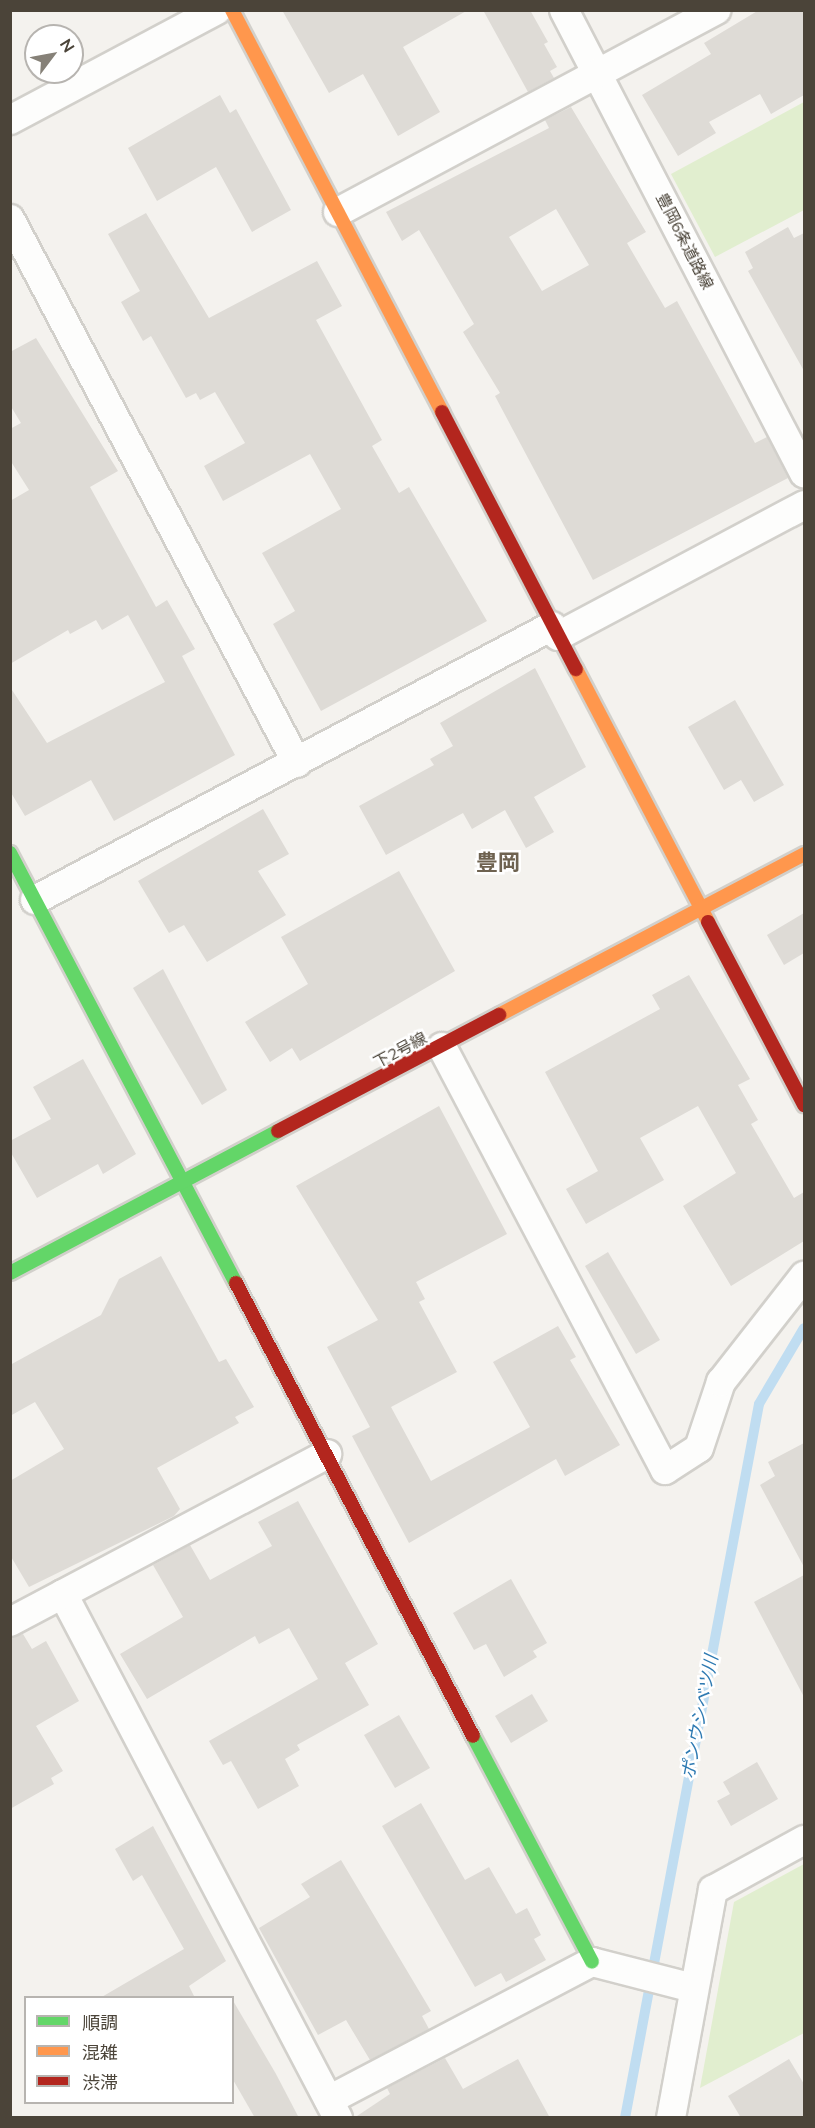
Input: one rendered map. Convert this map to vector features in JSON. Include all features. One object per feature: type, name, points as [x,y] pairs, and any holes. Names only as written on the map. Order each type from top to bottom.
[{"type":"street","name":"豊岡6条道路線","points":[[564,10],[804,473]]},
{"type":"street","points":[[338,212],[717,10]]},
{"type":"street","points":[[10,120],[229,11],[338,212],[804,1105]]},
{"type":"street","points":[[10,219],[297,763]]},
{"type":"street","points":[[35,900],[297,763],[804,505]]},
{"type":"street","points":[[10,853],[186,1180],[327,1454],[604,1965]]},
{"type":"street","name":"下2号線","points":[[10,1273],[804,854]]},
{"type":"street","points":[[442,1047],[665,1470],[699,1448],[721,1382],[804,1276]]},
{"type":"street","points":[[10,1622],[327,1454]]},
{"type":"street","points":[[63,1594],[333,2109],[604,1965],[681,1984]]},
{"type":"street","points":[[671,2118],[681,1984],[713,1890],[804,1840]]},
{"type":"green space","points":[[804,102],[804,210],[715,257],[671,174]]},
{"type":"green space","points":[[804,1864],[804,2033],[700,2088],[734,1902]]},
{"type":"building","points":[[282,10],[468,10],[403,47],[440,112],[398,136],[363,74],[329,93]]},
{"type":"building","points":[[483,10],[530,10],[548,42],[544,44],[557,67],[550,71],[554,78],[528,92]]},
{"type":"building","points":[[759,10],[804,10],[804,95],[771,114],[760,94],[709,122],[716,133],[678,156],[642,95],[711,54],[704,43]]},
{"type":"building","points":[[220,95],[230,113],[236,109],[291,210],[252,232],[216,167],[157,201],[128,148]]},
{"type":"building","points":[[571,107],[646,232],[627,243],[665,308],[677,301],[755,443],[767,437],[788,478],[593,580],[495,396],[500,393],[463,332],[474,324],[419,230],[402,241],[386,212],[549,128],[545,120]],"holes":[[[556,209],[589,265],[542,291],[509,237]]]},
{"type":"building","points":[[146,213],[209,318],[317,261],[342,306],[316,320],[382,440],[372,446],[399,493],[409,487],[487,621],[321,711],[273,624],[295,611],[262,553],[341,509],[310,454],[223,501],[204,466],[245,443],[215,392],[200,400],[196,393],[186,398],[151,336],[143,341],[121,302],[140,291],[108,234]]},
{"type":"building","points":[[788,227],[794,238],[804,233],[804,371],[748,271],[753,268],[745,252]]},
{"type":"building","points":[[36,338],[118,471],[90,487],[156,607],[167,600],[195,649],[182,656],[235,755],[114,821],[91,780],[25,816],[10,791],[10,687],[47,743],[165,682],[128,615],[102,630],[96,620],[70,634],[68,630],[10,664],[10,501],[29,490],[10,460],[10,429],[21,423],[10,405],[10,352]]},
{"type":"building","points":[[535,668],[586,767],[534,797],[554,832],[526,848],[505,810],[472,829],[463,813],[386,855],[359,806],[434,765],[430,759],[453,746],[440,723]]},
{"type":"building","points":[[735,700],[784,785],[754,802],[741,780],[724,790],[688,727]]},
{"type":"building","points":[[263,809],[289,854],[258,871],[286,915],[207,962],[184,925],[169,933],[138,881]]},
{"type":"building","points":[[399,871],[455,971],[300,1061],[292,1048],[270,1062],[245,1022],[308,984],[281,937]]},
{"type":"building","points":[[804,913],[804,953],[784,965],[767,935]]},
{"type":"building","points":[[163,969],[227,1090],[202,1105],[133,988]]},
{"type":"building","points":[[689,975],[750,1079],[738,1085],[758,1120],[751,1124],[794,1198],[804,1192],[804,1241],[731,1286],[683,1206],[736,1173],[698,1106],[640,1138],[664,1180],[586,1224],[566,1189],[598,1171],[545,1072],[660,1009],[652,995]]},
{"type":"building","points":[[83,1059],[136,1154],[103,1174],[98,1164],[37,1198],[10,1151],[10,1141],[51,1119],[33,1087]]},
{"type":"building","points":[[439,1106],[507,1234],[416,1282],[425,1299],[419,1302],[457,1372],[391,1407],[431,1481],[530,1427],[493,1362],[558,1326],[576,1357],[570,1360],[620,1445],[565,1476],[556,1459],[409,1543],[352,1436],[370,1427],[327,1347],[378,1320],[296,1186]]},
{"type":"building","points":[[608,1252],[660,1340],[636,1354],[585,1266]]},
{"type":"building","points":[[161,1256],[219,1362],[226,1359],[254,1407],[235,1417],[239,1423],[157,1468],[180,1509],[174,1516],[29,1587],[10,1555],[10,1481],[64,1449],[35,1402],[10,1416],[10,1365],[101,1315],[119,1279]]},
{"type":"building","points":[[804,1443],[804,1567],[760,1485],[775,1476],[768,1462]]},
{"type":"building","points":[[298,1501],[378,1644],[345,1663],[369,1705],[297,1745],[300,1750],[285,1759],[299,1786],[258,1809],[231,1761],[223,1765],[209,1741],[318,1679],[289,1628],[259,1644],[255,1636],[147,1699],[120,1654],[183,1617],[153,1565],[190,1545],[210,1580],[272,1546],[258,1522]]},
{"type":"building","points":[[804,1575],[804,1697],[754,1602]]},
{"type":"building","points":[[511,1579],[547,1643],[533,1651],[537,1657],[504,1677],[486,1644],[474,1650],[453,1613]]},
{"type":"building","points":[[23,1634],[32,1649],[46,1641],[79,1701],[36,1726],[63,1771],[51,1778],[54,1784],[10,1809],[10,1638]]},
{"type":"building","points":[[532,1694],[548,1721],[511,1743],[495,1716]]},
{"type":"building","points":[[399,1715],[430,1768],[395,1788],[364,1735]]},
{"type":"building","points":[[757,1762],[778,1799],[731,1826],[717,1801],[730,1794],[723,1782]]},
{"type":"building","points":[[421,1803],[465,1880],[489,1867],[516,1914],[527,1908],[541,1935],[534,1939],[546,1960],[506,1982],[501,1973],[475,1987],[382,1826]]},
{"type":"building","points":[[153,1826],[226,1961],[189,1986],[194,1996],[103,1996],[184,1949],[142,1875],[133,1881],[115,1849]]},
{"type":"building","points":[[341,1860],[431,2011],[422,2016],[429,2029],[370,2060],[346,2020],[318,2035],[259,1928],[310,1897],[301,1884]]},
{"type":"building","points":[[234,2002],[299,2118],[255,2118],[234,2081]]},
{"type":"building","points":[[445,2058],[463,2089],[518,2059],[550,2118],[354,2118],[390,2094],[387,2088]]},
{"type":"building","points":[[789,2059],[804,2084],[804,2118],[741,2118],[728,2096]]},
{"type":"waterway","name":"ポンウシベツ川","points":[[625,2118],[759,1404],[804,1328]]},
{"type":"traffic: fast","points":[[10,853],[236,1283]]},
{"type":"traffic: fast","points":[[10,1273],[278,1131]]},
{"type":"traffic: fast","points":[[473,1736],[592,1962]]},
{"type":"traffic: slow","points":[[232,10],[442,412]]},
{"type":"traffic: slow","points":[[576,669],[708,922]]},
{"type":"traffic: slow","points":[[499,1015],[804,854]]},
{"type":"traffic: jam","points":[[442,412],[576,669]]},
{"type":"traffic: jam","points":[[708,922],[804,1105]]},
{"type":"traffic: jam","points":[[278,1131],[499,1015]]},
{"type":"traffic: jam","points":[[236,1283],[473,1736]]},
{"type":"district","name":"豊岡","points":[[498,863]]}]
